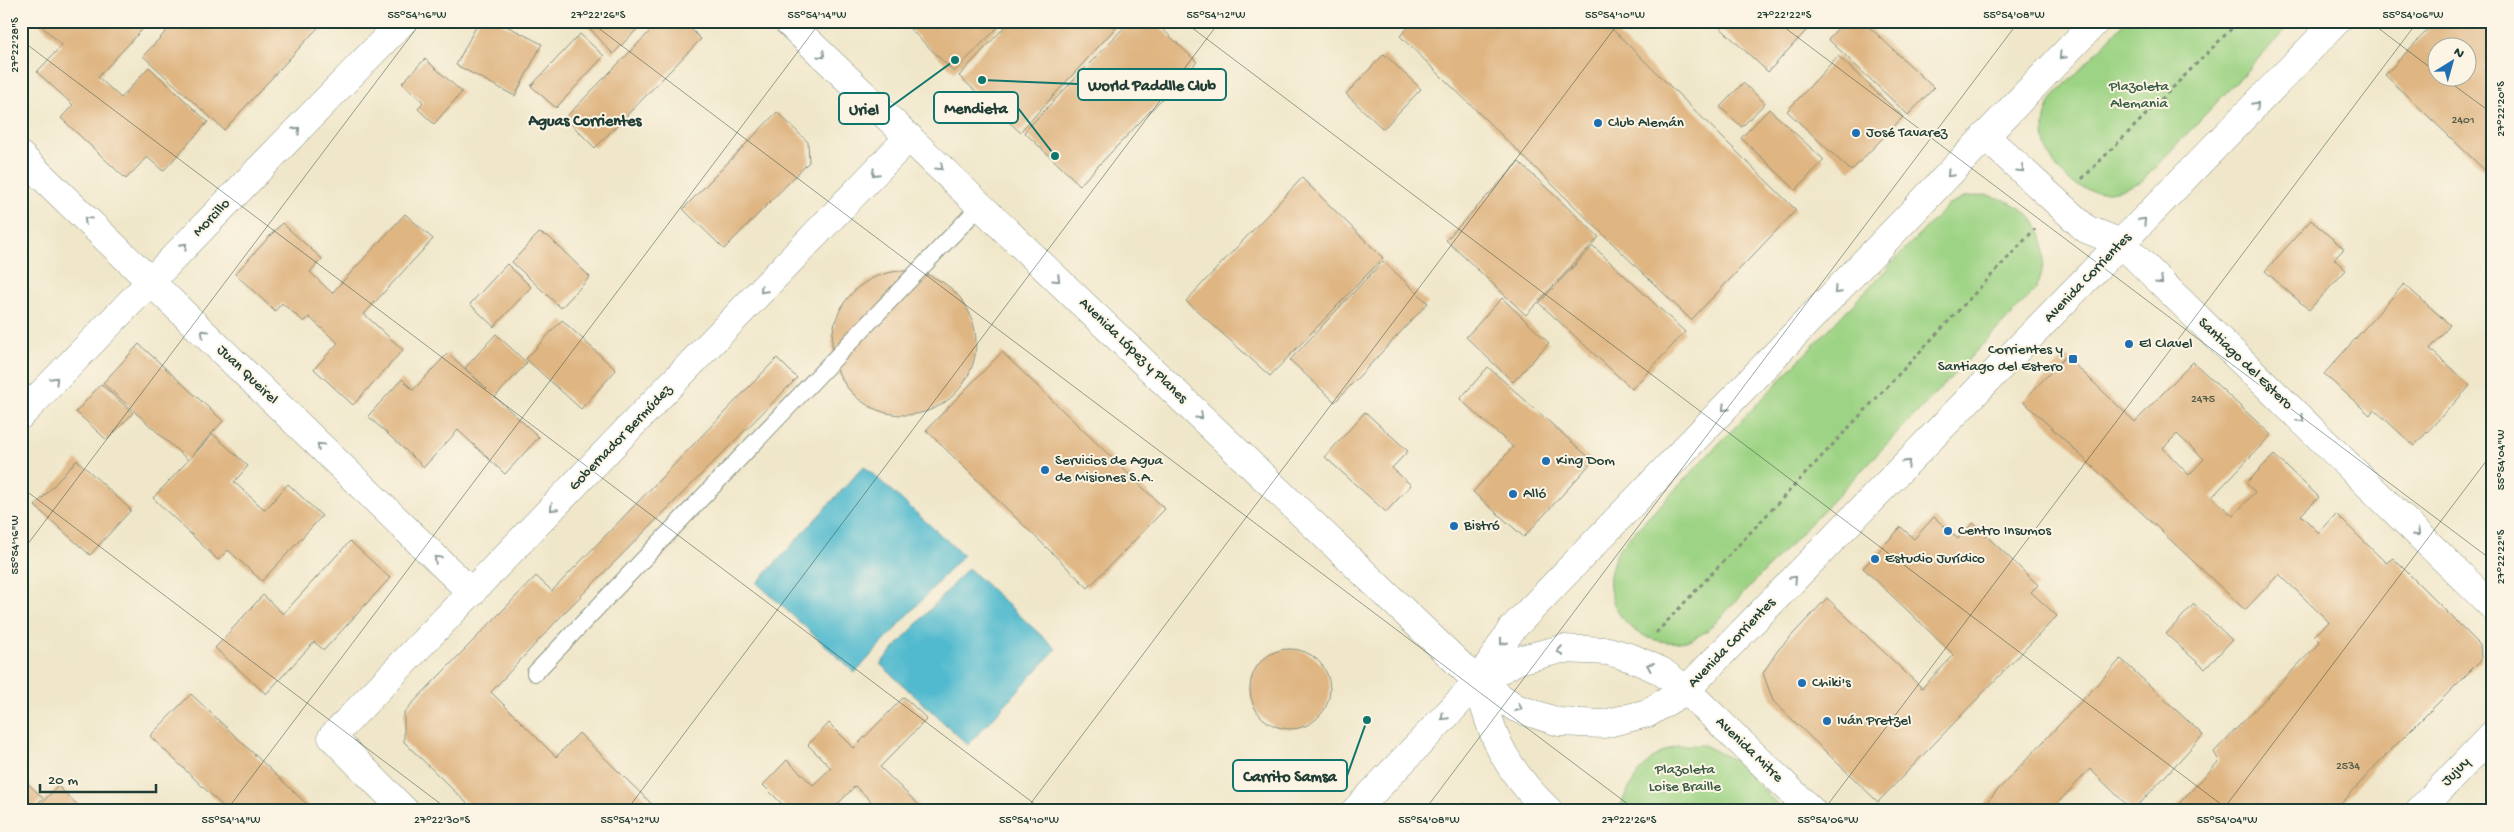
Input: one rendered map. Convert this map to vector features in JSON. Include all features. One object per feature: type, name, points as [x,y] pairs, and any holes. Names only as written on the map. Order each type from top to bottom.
[{"type":"main road","name":"Morcillo","points":[[21,415],[403,21]]},
{"type":"main road","name":"Avenida López y Planes","points":[[787,21],[1478,682]]},
{"type":"main road","points":[[1355,811],[1478,682],[1511,630],[2096,21]]},
{"type":"main road","name":"Avenida Corrientes","points":[[1478,682],[1516,708],[1559,722],[1604,724],[1648,712],[1686,690],[2337,21]]},
{"type":"main road","name":"Santiago del Estero","points":[[1985,136],[2086,229],[2121,243],[2493,607]]},
{"type":"main road","name":"Gobernador Bermúdez","points":[[406,811],[332,737],[909,138]]},
{"type":"main road","name":"Juan Queirel","points":[[21,156],[472,593]]},
{"type":"main road","name":"Avenida Mitre","points":[[1478,682],[1518,660],[1562,649],[1608,651],[1632,658],[1661,671],[1686,690],[1812,811]]},
{"type":"main road","points":[[1478,682],[1489,725],[1508,765],[1543,805]]},
{"type":"main road","name":"Jujuy","points":[[2419,811],[2493,734]]},
{"type":"lane","points":[[535,673],[980,206]]},
{"type":"path","points":[[1632,658],[2058,204],[2239,21]]},
{"type":"green space","name":"Plazoleta Alemania","points":[[2126,21],[2294,21],[2142,181],[2113,192],[2086,189],[2072,182],[2060,172],[2052,159],[2046,145],[2044,130],[2046,114],[2056,93]]},
{"type":"green space","points":[[1987,195],[2005,200],[2019,207],[2038,228],[2043,241],[2044,255],[2042,271],[2036,289],[1707,631],[1686,641],[1660,641],[1637,632],[1627,624],[1613,602],[1610,589],[1610,574],[1619,548],[1947,206],[1966,197]]},
{"type":"green space","name":"Plazoleta Loise Braille","points":[[1704,745],[1734,760],[1784,811],[1621,811],[1620,806],[1630,787],[1649,762],[1666,750],[1677,746]]},
{"type":"water","points":[[864,466],[963,555],[855,673],[757,583]]},
{"type":"water","points":[[968,568],[1056,649],[968,745],[880,664]]},
{"type":"building","points":[[36,21],[150,21],[98,77],[121,98],[149,67],[208,122],[163,171],[147,157],[126,179],[61,118],[73,105],[37,72],[62,45]]},
{"type":"building","points":[[176,21],[324,21],[224,130],[143,56]]},
{"type":"building","points":[[479,21],[497,21],[542,44],[515,96],[456,65]]},
{"type":"building","points":[[583,21],[645,21],[613,54]]},
{"type":"building","points":[[660,21],[683,21],[701,39],[595,148],[565,118]]},
{"type":"building","points":[[902,21],[996,21],[1000,25],[954,72]]},
{"type":"building","points":[[1010,21],[1122,21],[1020,132],[959,76]]},
{"type":"building","points":[[1130,21],[1154,21],[1197,62],[1080,185],[1024,132]]},
{"type":"building","points":[[1175,21],[1192,21],[1184,29]]},
{"type":"building","name":"Club Alemán","points":[[1414,21],[1604,21],[1796,210],[1691,320],[1400,36]]},
{"type":"building","points":[[1713,21],[1815,21],[1768,72]]},
{"type":"building","points":[[1845,21],[1863,21],[1934,88],[1908,115],[1828,39]]},
{"type":"building","points":[[2436,21],[2493,21],[2493,59],[2484,68],[2493,76],[2493,178],[2385,75]]},
{"type":"building","points":[[580,34],[604,56],[556,108],[531,86]]},
{"type":"building","points":[[1384,54],[1421,89],[1383,129],[1346,94]]},
{"type":"building","points":[[1838,56],[1903,117],[1851,171],[1787,111]]},
{"type":"building","points":[[425,59],[462,92],[434,124],[418,109],[423,102],[402,83]]},
{"type":"building","points":[[1743,83],[1765,103],[1742,127],[1720,107]]},
{"type":"building","points":[[1769,109],[1824,160],[1796,190],[1741,138]]},
{"type":"building","points":[[777,112],[808,142],[809,162],[724,249],[683,209]]},
{"type":"building","points":[[1519,162],[1599,237],[1526,315],[1446,240]]},
{"type":"building","points":[[1302,178],[1383,258],[1270,376],[1186,301]]},
{"type":"building","points":[[405,214],[433,239],[364,314],[403,350],[353,405],[314,369],[338,343],[309,317],[304,322],[282,303],[275,311],[235,274],[282,223],[322,259],[310,272],[332,293]]},
{"type":"building","points":[[2311,220],[2344,249],[2334,259],[2346,270],[2309,310],[2265,271]]},
{"type":"building","points":[[539,233],[549,237],[590,277],[561,308],[512,262]]},
{"type":"building","points":[[1593,246],[1685,332],[1632,389],[1539,303]]},
{"type":"building","points":[[1383,261],[1428,303],[1335,402],[1290,360]]},
{"type":"building","points":[[507,264],[531,287],[494,327],[470,304]]},
{"type":"building","points":[[904,271],[931,277],[944,283],[955,292],[964,303],[970,316],[976,343],[970,370],[964,383],[955,394],[944,403],[931,409],[904,415],[877,409],[864,403],[853,394],[844,383],[838,370],[832,343],[838,316],[844,303],[853,292],[864,283],[877,277]]},
{"type":"building","points":[[2404,284],[2450,325],[2430,349],[2470,386],[2414,446],[2374,409],[2370,415],[2324,374]]},
{"type":"building","points":[[1502,298],[1549,343],[1513,382],[1466,337]]},
{"type":"building","points":[[562,320],[616,370],[581,409],[526,359]]},
{"type":"building","points":[[496,334],[527,363],[495,397],[539,437],[505,474],[458,430],[424,467],[368,416],[402,379],[413,390],[448,353],[487,389],[465,368]]},
{"type":"building","points":[[139,344],[223,421],[188,460],[103,383]]},
{"type":"building","name":"Servicios de Agua de Misiones S.A.","points":[[1002,352],[1165,509],[1088,588],[926,430]]},
{"type":"building","points":[[2066,356],[2135,422],[2193,362],[2271,435],[2212,497],[2233,516],[2255,492],[2246,483],[2274,455],[2319,497],[2301,515],[2319,533],[2336,514],[2386,563],[2393,558],[2480,645],[2481,660],[2378,763],[2335,811],[2172,811],[2219,761],[2214,752],[2320,642],[2314,636],[2329,622],[2279,574],[2245,610],[2023,401]],"holes":[[[2177,434],[2204,459],[2189,475],[2163,448]]]},
{"type":"building","points":[[777,358],[797,378],[563,614],[491,692],[556,757],[579,733],[659,811],[475,811],[404,742],[404,712],[536,576],[552,591]]},
{"type":"building","points":[[1488,367],[1593,461],[1524,537],[1473,492],[1513,447],[1460,399]]},
{"type":"building","points":[[101,384],[133,413],[107,440],[76,412]]},
{"type":"building","points":[[1365,412],[1408,451],[1392,468],[1411,485],[1386,512],[1325,457]]},
{"type":"building","points":[[213,434],[248,466],[234,482],[265,510],[288,484],[322,516],[262,581],[228,550],[218,560],[153,498]]},
{"type":"building","points":[[77,460],[131,510],[90,555],[35,506]]},
{"type":"building","points":[[1934,517],[1958,539],[1973,523],[2038,585],[2031,592],[2057,616],[1878,802],[1773,701],[1763,673],[1778,650],[1827,598],[1922,688],[1954,655],[1863,568],[1901,527],[1914,539]]},
{"type":"building","points":[[350,541],[390,578],[324,650],[314,642],[266,694],[215,648],[263,595],[283,614]]},
{"type":"building","points":[[2194,604],[2232,640],[2205,669],[2166,634]]},
{"type":"building","points":[[1290,649],[1305,652],[1318,661],[1327,674],[1330,689],[1327,704],[1318,717],[1305,726],[1290,729],[1275,726],[1262,717],[1253,704],[1250,689],[1253,674],[1262,661],[1275,652]]},
{"type":"building","points":[[2121,659],[2203,735],[2133,811],[2090,769],[2050,811],[1978,811]]},
{"type":"building","points":[[191,694],[314,811],[228,811],[150,736]]},
{"type":"building","points":[[904,697],[927,719],[880,767],[925,811],[862,811],[871,801],[855,786],[835,807],[839,811],[789,811],[763,785],[787,760],[813,785],[831,768],[808,745],[829,723],[854,748]]},
{"type":"building","points":[[21,777],[43,798],[30,811],[21,811]]},
{"type":"building","points":[[58,786],[84,811],[34,811]]},
{"type":"building","points":[[1463,803],[1470,811],[1456,811]]},
{"type":"place","name":"Uriel","points":[[955,60]]},
{"type":"place","name":"World Paddlle Club","points":[[982,80]]},
{"type":"place","name":"Club Alemán","points":[[1598,123]]},
{"type":"place","name":"José Tavarez","points":[[1856,133]]},
{"type":"place","name":"Mendieta","points":[[1055,156]]},
{"type":"place","name":"El Clavel","points":[[2129,344]]},
{"type":"place","name":"Corrientes y Santiago del Estero","points":[[2073,359]]},
{"type":"place","name":"King Dom","points":[[1546,461]]},
{"type":"place","name":"Servicios de Agua de Misiones S.A.","points":[[1045,470]]},
{"type":"place","name":"Alló","points":[[1513,494]]},
{"type":"place","name":"Bistró","points":[[1454,526]]},
{"type":"place","name":"Centro Insumos","points":[[1948,531]]},
{"type":"place","name":"Estudio Jurídico","points":[[1875,559]]},
{"type":"place","name":"Chiki's","points":[[1802,683]]},
{"type":"place","name":"Carrito Samsa","points":[[1367,720]]},
{"type":"place","name":"Iván Pretzel","points":[[1827,721]]},
{"type":"district","name":"Aguas Corrientes","points":[[585,122]]}]
